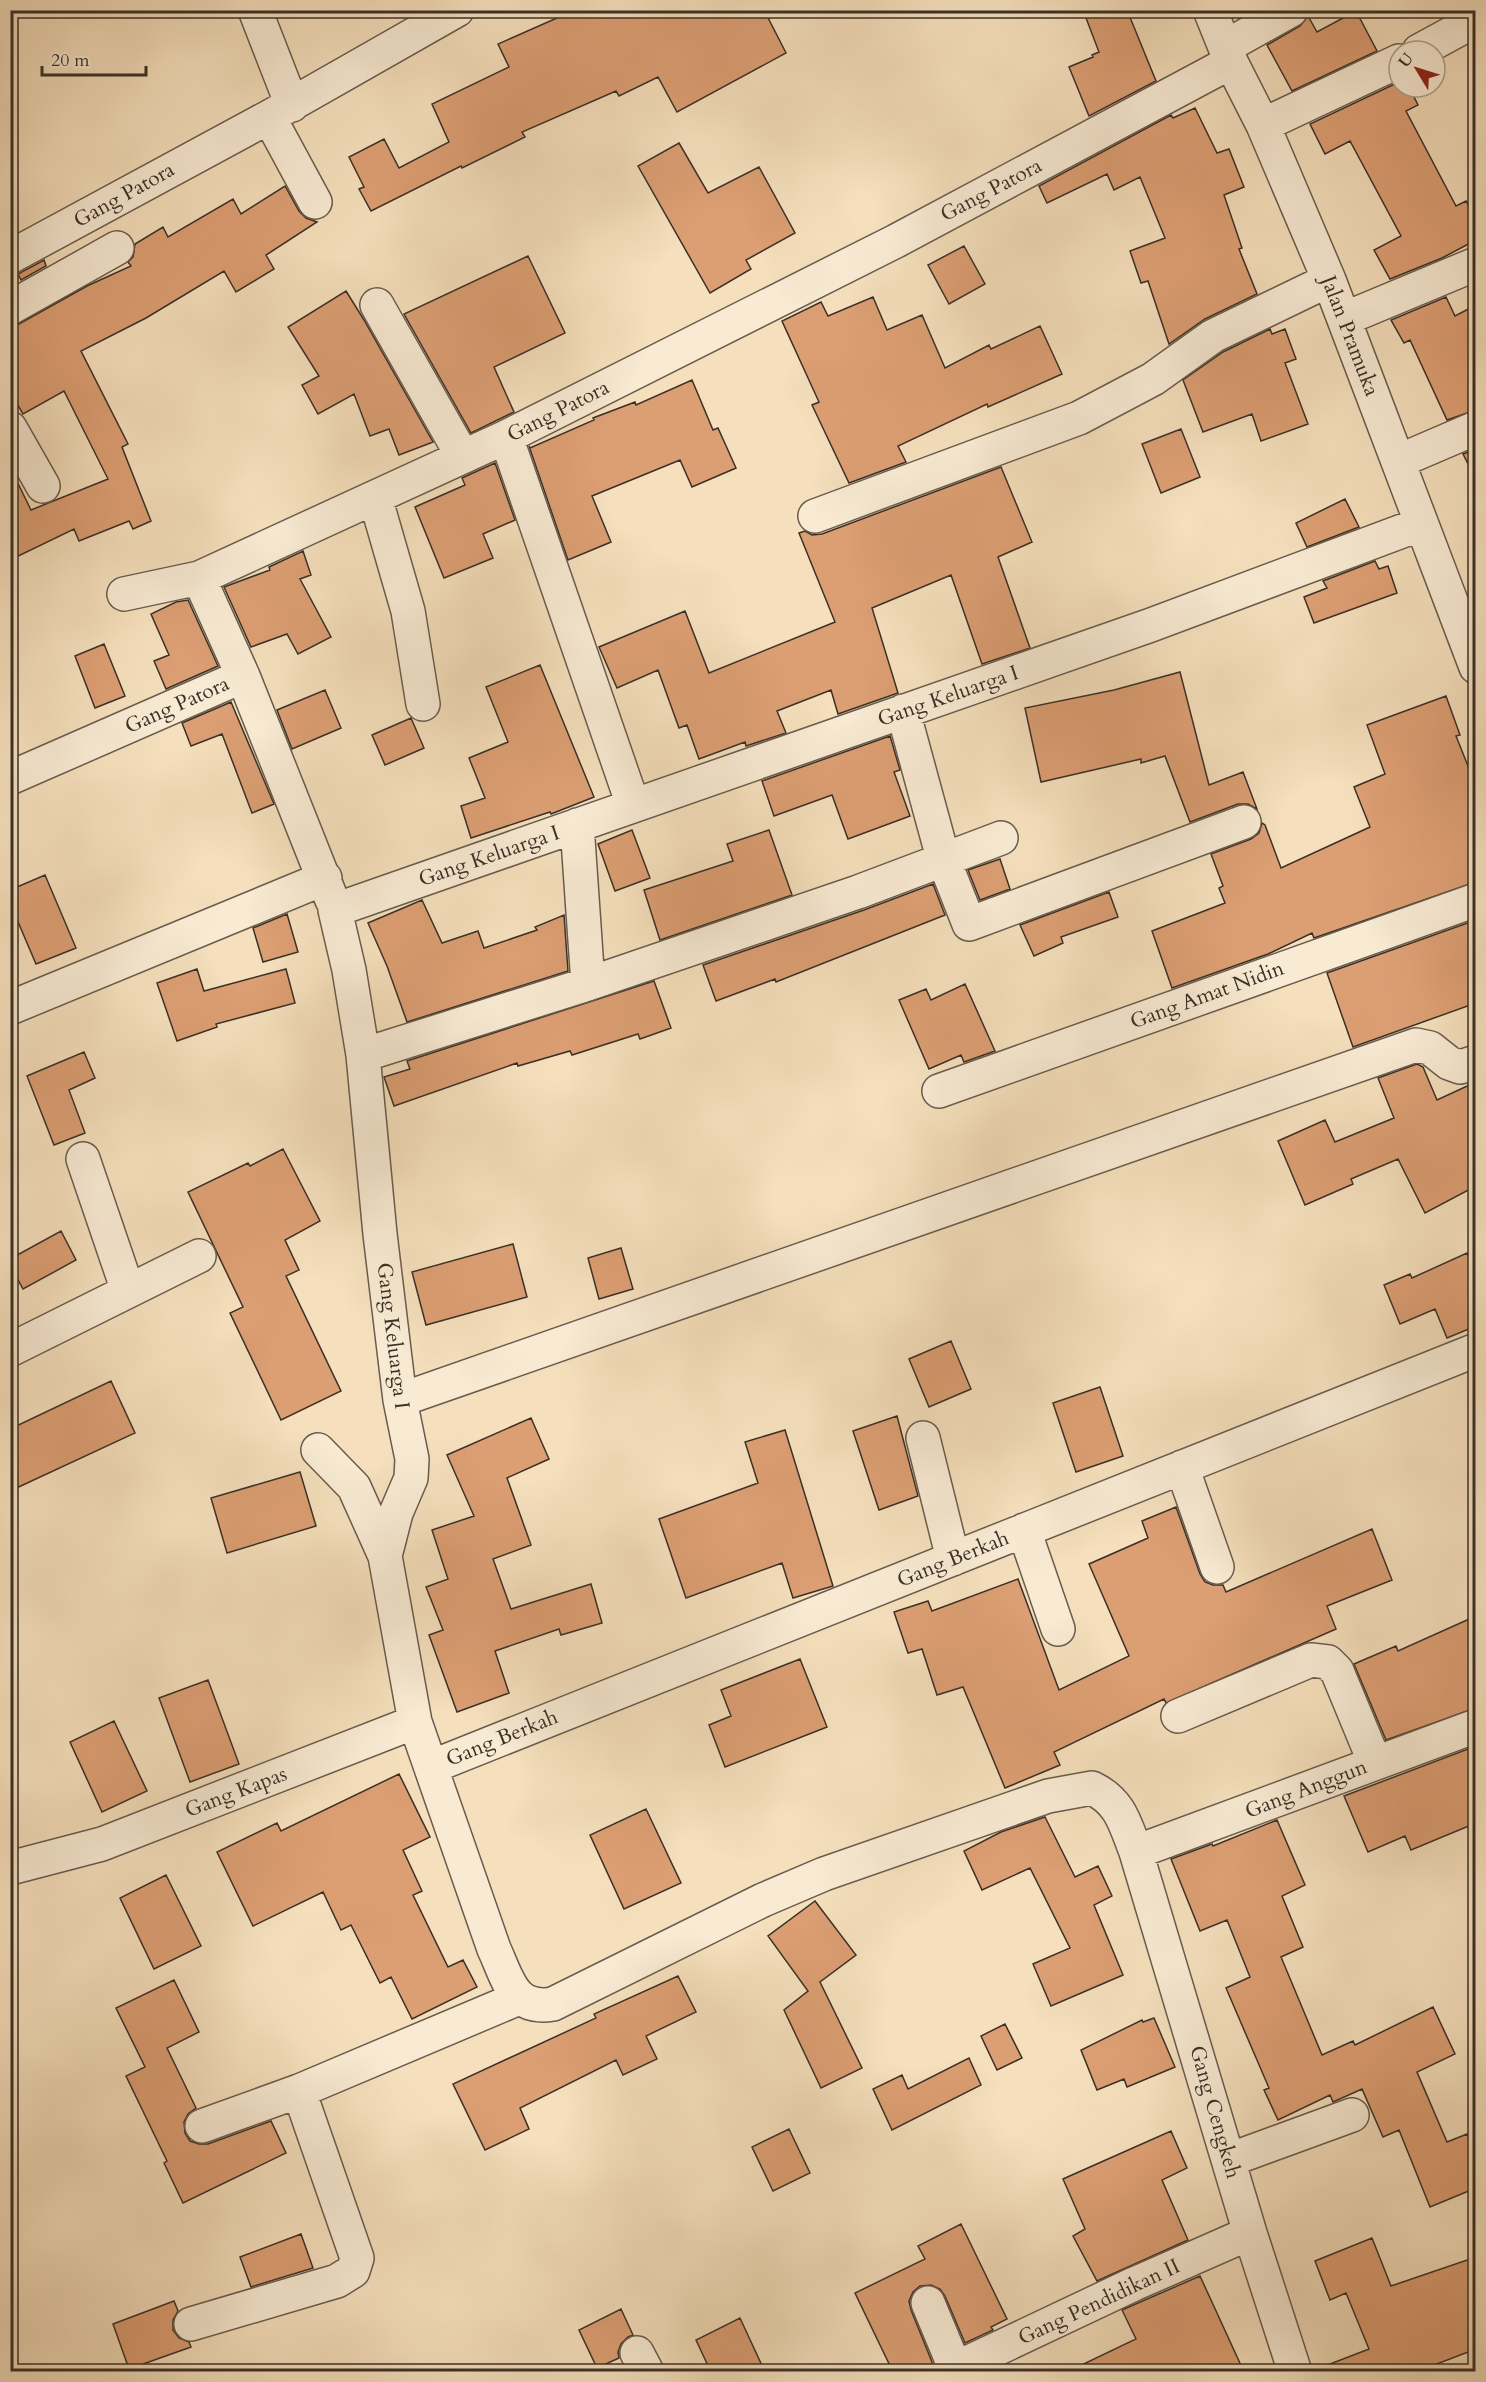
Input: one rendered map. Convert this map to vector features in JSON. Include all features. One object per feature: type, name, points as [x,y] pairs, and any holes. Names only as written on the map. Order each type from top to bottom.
[{"type":"street","points":[[255,10],[280,111],[315,202]]},
{"type":"street","name":"Gang Patora","points":[[10,257],[280,111],[457,10]]},
{"type":"street","name":"Jalan Pramuka","points":[[1210,10],[1228,55],[1263,125],[1329,280],[1476,667]]},
{"type":"street","name":"Gang Patora","points":[[10,777],[243,676],[199,578],[506,437],[896,241],[1228,55],[1291,10]]},
{"type":"street","points":[[1441,39],[1476,20]]},
{"type":"street","points":[[1263,125],[1387,67]]},
{"type":"street","points":[[15,294],[117,248]]},
{"type":"street","points":[[1344,319],[1476,264]]},
{"type":"street","points":[[815,516],[1079,418],[1153,379],[1213,336],[1329,280]]},
{"type":"street","points":[[377,305],[463,457]]},
{"type":"street","points":[[10,428],[43,486]]},
{"type":"street","points":[[1399,461],[1476,428]]},
{"type":"street","points":[[506,437],[633,805]]},
{"type":"street","points":[[375,497],[408,611],[423,704]]},
{"type":"street","name":"Gang Keluarga I","points":[[415,1722],[385,1556],[396,1512],[411,1478],[412,1460],[400,1400],[380,1234],[363,1056],[350,970],[335,910],[1150,626],[1421,524]]},
{"type":"street","points":[[124,594],[199,578]]},
{"type":"street","points":[[243,676],[335,910]]},
{"type":"street","points":[[903,711],[943,858],[969,924],[1244,822]]},
{"type":"street","points":[[577,825],[588,984]]},
{"type":"street","points":[[363,1056],[588,984],[858,892],[1001,838]]},
{"type":"street","points":[[10,1008],[324,878]]},
{"type":"street","name":"Gang Amat Nidin","points":[[939,1091],[1476,900]]},
{"type":"street","points":[[400,1400],[1416,1045],[1430,1048],[1449,1063],[1460,1067],[1476,1062]]},
{"type":"street","points":[[83,1159],[128,1291]]},
{"type":"street","points":[[10,1350],[199,1256]]},
{"type":"street","name":"Gang Berkah","points":[[431,1767],[1476,1350]]},
{"type":"street","points":[[923,1438],[953,1559]]},
{"type":"street","points":[[318,1450],[354,1487],[385,1556]]},
{"type":"street","points":[[1182,1467],[1217,1567]]},
{"type":"street","points":[[1024,1530],[1058,1629]]},
{"type":"street","points":[[1178,1716],[1311,1660],[1328,1662],[1337,1671],[1375,1762]]},
{"type":"street","points":[[202,2126],[299,2091],[519,1998],[494,1949],[415,1722]]},
{"type":"street","name":"Gang Kapas","points":[[10,1868],[102,1844],[415,1722]]},
{"type":"street","name":"Gang Anggun","points":[[1136,1852],[1476,1726]]},
{"type":"street","name":"Gang Cengkeh","points":[[519,1998],[537,2007],[553,2004],[763,1900],[824,1874],[1067,1791],[1092,1788],[1112,1801],[1120,1812],[1136,1852],[1250,2233],[1295,2372]]},
{"type":"street","points":[[191,2324],[337,2281],[353,2271],[357,2258],[299,2091]]},
{"type":"street","points":[[1229,2160],[1352,2115]]},
{"type":"street","name":"Gang Pendidikan II","points":[[951,2370],[1250,2233]]},
{"type":"street","points":[[928,2303],[951,2370]]},
{"type":"building","points":[[575,10],[764,10],[786,53],[677,112],[658,77],[619,96],[616,91],[522,132],[525,137],[371,211],[359,189],[364,187],[349,157],[384,139],[399,168],[449,142],[432,104],[509,67],[498,44]]},
{"type":"building","points":[[1083,10],[1127,10],[1156,81],[1089,116],[1069,67],[1099,52]]},
{"type":"building","points":[[1356,11],[1377,51],[1292,91],[1267,45],[1300,26],[1308,16],[1317,32]]},
{"type":"building","points":[[1387,88],[1387,99],[1415,99],[1418,105],[1406,111],[1456,206],[1466,201],[1476,219],[1476,240],[1442,258],[1390,279],[1374,250],[1401,236],[1350,141],[1325,154],[1310,124]]},
{"type":"building","points":[[1195,108],[1217,153],[1229,149],[1244,187],[1224,195],[1242,248],[1239,249],[1257,294],[1205,319],[1169,344],[1148,281],[1141,283],[1130,251],[1165,238],[1140,177],[1114,190],[1107,174],[1047,203],[1039,186],[1171,115],[1173,118]]},
{"type":"building","points":[[679,143],[708,193],[759,167],[795,233],[746,260],[751,269],[710,293],[638,166]]},
{"type":"building","points":[[285,186],[299,211],[306,218],[317,222],[266,255],[274,269],[236,292],[224,271],[146,318],[81,351],[128,444],[122,447],[151,521],[133,529],[129,521],[79,541],[74,529],[10,560],[10,467],[31,510],[108,479],[64,391],[23,414],[10,392],[10,327],[87,286],[131,266],[128,262],[133,257],[135,244],[163,227],[168,237],[233,199],[241,214]]},
{"type":"building","points":[[964,246],[985,284],[949,304],[928,265]]},
{"type":"building","points":[[528,256],[565,333],[494,367],[514,412],[471,433],[404,314]]},
{"type":"building","points":[[44,260],[46,266],[21,280],[18,274]]},
{"type":"building","points":[[346,291],[433,442],[399,455],[389,429],[370,436],[354,394],[318,414],[302,385],[319,376],[288,327]]},
{"type":"building","points":[[873,297],[887,330],[922,315],[945,368],[989,345],[991,349],[1040,326],[1062,374],[988,407],[987,404],[898,446],[906,462],[849,483],[812,405],[819,402],[782,321],[821,302],[828,316]]},
{"type":"building","points":[[1446,297],[1455,316],[1476,305],[1476,410],[1447,420],[1410,340],[1404,343],[1391,320]]},
{"type":"building","points":[[1270,329],[1272,334],[1285,329],[1296,359],[1285,363],[1308,424],[1261,441],[1252,414],[1203,432],[1183,380],[1223,352]]},
{"type":"building","points":[[692,380],[713,430],[718,428],[736,468],[692,487],[680,460],[592,496],[611,542],[568,560],[529,446],[530,448],[594,420],[593,418],[635,402],[636,405]]},
{"type":"building","points":[[1181,429],[1200,477],[1161,493],[1142,444]]},
{"type":"building","points":[[1476,449],[1476,480],[1463,454]]},
{"type":"building","points":[[495,463],[515,520],[483,534],[493,558],[444,578],[415,507],[465,485],[462,478]]},
{"type":"building","points":[[1001,467],[1032,542],[998,557],[1030,648],[982,664],[951,575],[872,608],[898,693],[838,714],[831,690],[777,711],[786,733],[746,746],[745,742],[699,759],[687,725],[679,728],[658,670],[617,688],[599,647],[685,611],[709,673],[835,622],[799,533],[805,531],[812,535],[822,534]]},
{"type":"building","points":[[1345,499],[1359,527],[1307,547],[1296,523]]},
{"type":"building","points":[[303,551],[311,575],[300,579],[331,637],[298,654],[287,634],[251,647],[224,587],[270,570],[269,567]]},
{"type":"building","points":[[1375,561],[1379,569],[1388,566],[1397,593],[1314,623],[1304,597],[1327,588],[1323,581]]},
{"type":"building","points":[[188,600],[218,666],[166,689],[154,661],[169,655],[151,614],[176,602]]},
{"type":"building","points":[[104,644],[125,696],[95,708],[75,656]]},
{"type":"building","points":[[540,665],[594,797],[551,814],[550,812],[471,838],[461,806],[485,798],[469,758],[508,742],[486,687]]},
{"type":"building","points":[[1180,672],[1209,785],[1243,772],[1257,809],[1248,804],[1238,804],[1190,822],[1165,756],[1141,763],[1141,759],[1041,782],[1025,708],[1114,690]]},
{"type":"building","points":[[325,690],[341,728],[292,749],[277,710]]},
{"type":"building","points":[[1446,696],[1460,735],[1456,736],[1476,786],[1476,882],[1314,938],[1312,933],[1268,954],[1172,988],[1152,931],[1225,903],[1219,888],[1223,886],[1211,854],[1251,839],[1259,833],[1262,823],[1265,825],[1281,868],[1370,827],[1354,787],[1385,774],[1367,725]]},
{"type":"building","points":[[231,702],[274,804],[252,813],[222,734],[191,746],[182,723]]},
{"type":"building","points":[[411,718],[424,748],[385,765],[372,735]]},
{"type":"building","points":[[890,736],[900,770],[894,772],[910,816],[848,839],[832,795],[774,816],[762,781]]},
{"type":"building","points":[[632,830],[650,878],[615,891],[598,844]]},
{"type":"building","points":[[769,830],[792,895],[660,940],[644,890],[733,861],[727,844]]},
{"type":"building","points":[[1000,859],[1010,889],[980,900],[968,870]]},
{"type":"building","points":[[45,875],[76,948],[36,964],[10,903],[10,890]]},
{"type":"building","points":[[933,884],[945,915],[776,982],[775,979],[716,1001],[703,965]]},
{"type":"building","points":[[1109,892],[1118,917],[1061,937],[1063,943],[1034,956],[1020,925]]},
{"type":"building","points":[[422,900],[442,943],[478,931],[484,948],[537,930],[535,927],[564,915],[568,971],[407,1022],[387,966],[368,923]]},
{"type":"building","points":[[287,914],[298,952],[263,962],[253,928]]},
{"type":"building","points":[[1476,920],[1476,1003],[1353,1047],[1327,973]]},
{"type":"building","points":[[197,969],[204,991],[286,969],[295,1003],[216,1024],[217,1027],[177,1041],[157,983]]},
{"type":"building","points":[[654,981],[671,1028],[640,1039],[638,1034],[572,1055],[570,1051],[518,1066],[517,1063],[394,1106],[384,1077],[410,1069],[407,1061]]},
{"type":"building","points":[[965,984],[995,1051],[964,1062],[961,1055],[929,1069],[899,1000],[926,989],[931,1000]]},
{"type":"building","points":[[84,1052],[95,1078],[69,1090],[85,1133],[54,1145],[27,1076]]},
{"type":"building","points":[[1417,1064],[1423,1067],[1437,1100],[1476,1082],[1476,1186],[1425,1213],[1398,1159],[1351,1179],[1353,1184],[1305,1205],[1278,1141],[1325,1120],[1335,1142],[1394,1118],[1378,1078]]},
{"type":"building","points":[[283,1149],[320,1221],[285,1240],[299,1270],[286,1276],[341,1391],[281,1420],[230,1313],[243,1307],[188,1192],[248,1163],[250,1166]]},
{"type":"building","points":[[61,1231],[76,1260],[23,1289],[10,1265],[10,1259]]},
{"type":"building","points":[[513,1244],[527,1297],[426,1325],[412,1272]]},
{"type":"building","points":[[621,1248],[633,1289],[599,1299],[588,1258]]},
{"type":"building","points":[[1467,1253],[1476,1273],[1476,1326],[1447,1338],[1435,1309],[1400,1324],[1384,1285],[1410,1274],[1412,1278]]},
{"type":"building","points":[[951,1341],[971,1389],[929,1407],[909,1359]]},
{"type":"building","points":[[111,1381],[135,1433],[10,1491],[10,1429]]},
{"type":"building","points":[[1100,1387],[1123,1456],[1076,1472],[1053,1403]]},
{"type":"building","points":[[897,1416],[918,1496],[879,1510],[853,1431]]},
{"type":"building","points":[[531,1418],[549,1459],[507,1478],[531,1545],[493,1559],[511,1609],[591,1584],[602,1623],[561,1635],[559,1629],[495,1651],[509,1693],[457,1712],[429,1635],[443,1630],[426,1587],[448,1579],[432,1530],[474,1516],[447,1455]]},
{"type":"building","points":[[785,1430],[833,1586],[793,1598],[782,1563],[686,1598],[659,1519],[758,1483],[745,1442]]},
{"type":"building","points":[[300,1472],[316,1526],[227,1553],[211,1498]]},
{"type":"building","points":[[1176,1507],[1200,1574],[1205,1582],[1223,1585],[1226,1592],[1372,1529],[1392,1580],[1327,1606],[1336,1629],[1166,1703],[1164,1699],[1054,1752],[1060,1765],[1005,1788],[963,1687],[937,1695],[922,1649],[908,1653],[894,1612],[928,1601],[932,1611],[1018,1579],[1059,1690],[1129,1656],[1089,1564],[1148,1538],[1142,1521]]},
{"type":"building","points":[[1476,1616],[1476,1708],[1386,1740],[1354,1664],[1396,1646],[1398,1651]]},
{"type":"building","points":[[800,1659],[827,1727],[725,1767],[709,1725],[731,1716],[721,1690]]},
{"type":"building","points":[[208,1680],[239,1764],[190,1782],[159,1698]]},
{"type":"building","points":[[114,1721],[147,1791],[102,1812],[70,1742]]},
{"type":"building","points":[[1476,1746],[1476,1823],[1411,1850],[1405,1836],[1368,1852],[1344,1796]]},
{"type":"building","points":[[399,1774],[430,1837],[403,1850],[422,1891],[413,1895],[448,1967],[463,1960],[477,1987],[412,2019],[391,1977],[380,1983],[351,1925],[341,1930],[323,1892],[253,1926],[217,1852],[277,1823],[281,1831]]},
{"type":"building","points":[[646,1809],[681,1883],[624,1909],[590,1835]]},
{"type":"building","points":[[1045,1817],[1075,1877],[1098,1866],[1112,1896],[1094,1905],[1123,1975],[1051,2006],[1033,1964],[1070,1948],[1030,1868],[982,1890],[964,1851],[1001,1832]]},
{"type":"building","points":[[1277,1820],[1305,1885],[1282,1896],[1303,1947],[1281,1957],[1322,2055],[1353,2041],[1355,2045],[1433,2007],[1455,2054],[1417,2072],[1447,2142],[1467,2134],[1476,2155],[1476,2188],[1430,2207],[1399,2130],[1383,2137],[1362,2089],[1333,2102],[1330,2095],[1278,2120],[1264,2090],[1269,2088],[1226,1988],[1250,1977],[1227,1920],[1200,1931],[1171,1859],[1212,1844],[1213,1846]]},
{"type":"building","points":[[166,1875],[201,1946],[154,1969],[120,1898]]},
{"type":"building","points":[[815,1901],[856,1955],[820,1982],[862,2068],[821,2088],[784,2010],[808,1991],[768,1936]]},
{"type":"building","points":[[678,1976],[696,2012],[646,2036],[657,2059],[623,2075],[616,2060],[520,2108],[529,2129],[485,2150],[453,2084],[596,2018],[594,2014]]},
{"type":"building","points":[[174,1980],[199,2032],[167,2048],[196,2108],[188,2114],[184,2122],[185,2133],[190,2141],[208,2144],[271,2121],[286,2153],[183,2203],[164,2163],[167,2161],[126,2076],[145,2067],[116,2008]]},
{"type":"building","points":[[1154,2018],[1175,2067],[1127,2087],[1124,2079],[1097,2090],[1081,2050],[1142,2020],[1143,2022]]},
{"type":"building","points":[[1005,2024],[1022,2058],[997,2070],[981,2036]]},
{"type":"building","points":[[969,2058],[981,2085],[892,2130],[873,2089],[902,2075],[908,2089]]},
{"type":"building","points":[[789,2129],[810,2173],[773,2191],[752,2147]]},
{"type":"building","points":[[1171,2131],[1187,2168],[1162,2180],[1188,2240],[1097,2281],[1073,2236],[1085,2229],[1063,2179]]},
{"type":"building","points":[[961,2224],[1007,2319],[991,2327],[993,2330],[965,2343],[940,2289],[931,2285],[920,2286],[913,2292],[909,2301],[932,2362],[929,2372],[893,2372],[855,2293],[925,2259],[918,2246]]},
{"type":"building","points":[[301,2234],[313,2268],[251,2287],[240,2257]]},
{"type":"building","points":[[1372,2238],[1391,2286],[1476,2257],[1476,2349],[1416,2372],[1317,2372],[1317,2369],[1369,2349],[1346,2293],[1330,2300],[1315,2261]]},
{"type":"building","points":[[1200,2276],[1244,2372],[1067,2372],[1136,2339],[1122,2310]]},
{"type":"building","points":[[174,2301],[178,2311],[173,2320],[173,2330],[179,2338],[189,2342],[191,2347],[129,2369],[113,2324]]},
{"type":"building","points":[[621,2309],[633,2335],[621,2344],[618,2352],[619,2358],[597,2368],[579,2330]]},
{"type":"building","points":[[740,2318],[765,2372],[711,2372],[696,2340]]}]
